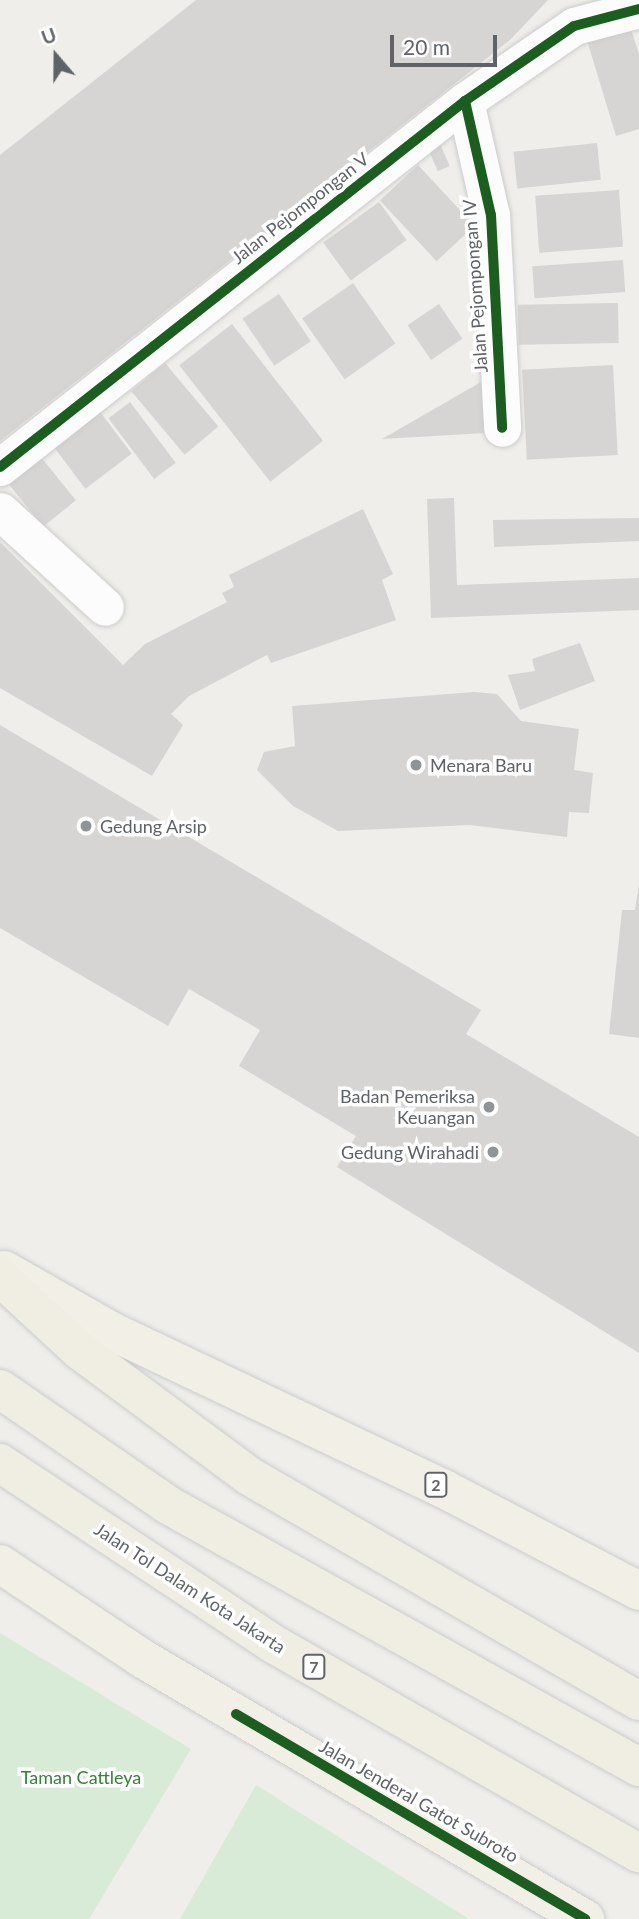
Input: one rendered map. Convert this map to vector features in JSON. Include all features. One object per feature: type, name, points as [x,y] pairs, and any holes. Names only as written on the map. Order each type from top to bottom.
[{"type":"highway","name":"2","points":[[0,1268],[109,1331],[444,1489],[639,1591]]},
{"type":"highway","points":[[0,1277],[79,1350],[249,1476],[639,1701]]},
{"type":"highway","points":[[0,1389],[168,1505],[639,1767]]},
{"type":"highway","name":"Jalan Tol Dalam Kota Jakarta","points":[[0,1463],[270,1642],[639,1853]]},
{"type":"highway","name":"Jalan Jenderal Gatot Subroto","points":[[0,1564],[143,1659],[585,1919]]},
{"type":"street","name":"Jalan Pejompongan V","points":[[0,467],[465,101],[574,26],[639,9]]},
{"type":"street","name":"Jalan Pejompongan IV","points":[[465,101],[491,215],[502,429]]},
{"type":"street","points":[[0,511],[105,607]]},
{"type":"green space","name":"Taman Cattleya","points":[[0,1633],[191,1749],[89,1919],[0,1919]]},
{"type":"green space","points":[[256,1785],[469,1919],[180,1919]]},
{"type":"building","points":[[196,0],[548,0],[510,40],[0,441],[0,155]]},
{"type":"building","points":[[629,23],[639,54],[639,129],[616,136],[586,37]]},
{"type":"building","points":[[597,143],[601,180],[517,189],[513,152]]},
{"type":"building","points":[[440,144],[450,166],[438,171],[428,149]]},
{"type":"building","points":[[418,165],[475,226],[437,261],[380,200]]},
{"type":"building","points":[[619,190],[623,247],[539,253],[535,196]]},
{"type":"building","points":[[379,202],[407,240],[351,281],[323,243]]},
{"type":"building","points":[[623,260],[625,292],[534,298],[532,266]]},
{"type":"building","points":[[353,283],[395,344],[345,379],[302,319]]},
{"type":"building","points":[[279,294],[311,341],[274,366],[243,319]]},
{"type":"building","points":[[618,303],[619,343],[519,345],[518,305]]},
{"type":"building","points":[[439,304],[462,339],[431,360],[407,325]]},
{"type":"building","points":[[232,324],[323,441],[270,482],[179,365]]},
{"type":"building","points":[[165,363],[218,427],[185,455],[131,391]]},
{"type":"building","points":[[613,365],[618,455],[527,460],[522,370]]},
{"type":"building","points":[[481,382],[485,433],[382,439]]},
{"type":"building","points":[[130,402],[176,463],[154,479],[108,418]]},
{"type":"building","points":[[98,409],[132,454],[85,489],[52,444]]},
{"type":"building","points":[[40,456],[76,500],[43,527],[7,482]]},
{"type":"building","points":[[454,498],[457,585],[639,578],[639,610],[431,618],[427,499]]},
{"type":"building","points":[[363,509],[393,574],[382,580],[396,620],[271,663],[267,655],[189,696],[171,714],[183,725],[152,776],[0,688],[0,542],[123,665],[145,644],[227,602],[222,593],[234,587],[229,575]]},
{"type":"building","points":[[639,518],[639,541],[494,547],[493,520]]},
{"type":"building","points":[[580,643],[595,681],[520,710],[508,675],[535,671],[532,659]]},
{"type":"building","name":"Menara Baru","points":[[474,692],[497,694],[521,721],[579,729],[574,770],[593,773],[589,813],[569,812],[567,837],[470,825],[338,831],[293,806],[257,770],[264,752],[295,746],[292,706]]},
{"type":"building","points":[[0,725],[481,1010],[466,1034],[639,1137],[639,1353],[337,1167],[356,1136],[239,1066],[260,1030],[189,989],[168,1026],[0,928]]},
{"type":"building","points":[[639,884],[639,1038],[609,1034],[622,910],[635,910]]},
{"type":"cycle path","points":[[0,467],[465,101],[574,26],[639,9]]},
{"type":"cycle path","points":[[465,101],[491,215],[502,428]]},
{"type":"cycle path","points":[[236,1714],[585,1919]]},
{"type":"place","name":"Menara Baru","points":[[416,765]]},
{"type":"place","name":"Gedung Arsip","points":[[86,826]]},
{"type":"place","name":"Badan Pemeriksa Keuangan","points":[[489,1107]]},
{"type":"place","name":"Gedung Wirahadi","points":[[493,1152]]}]
